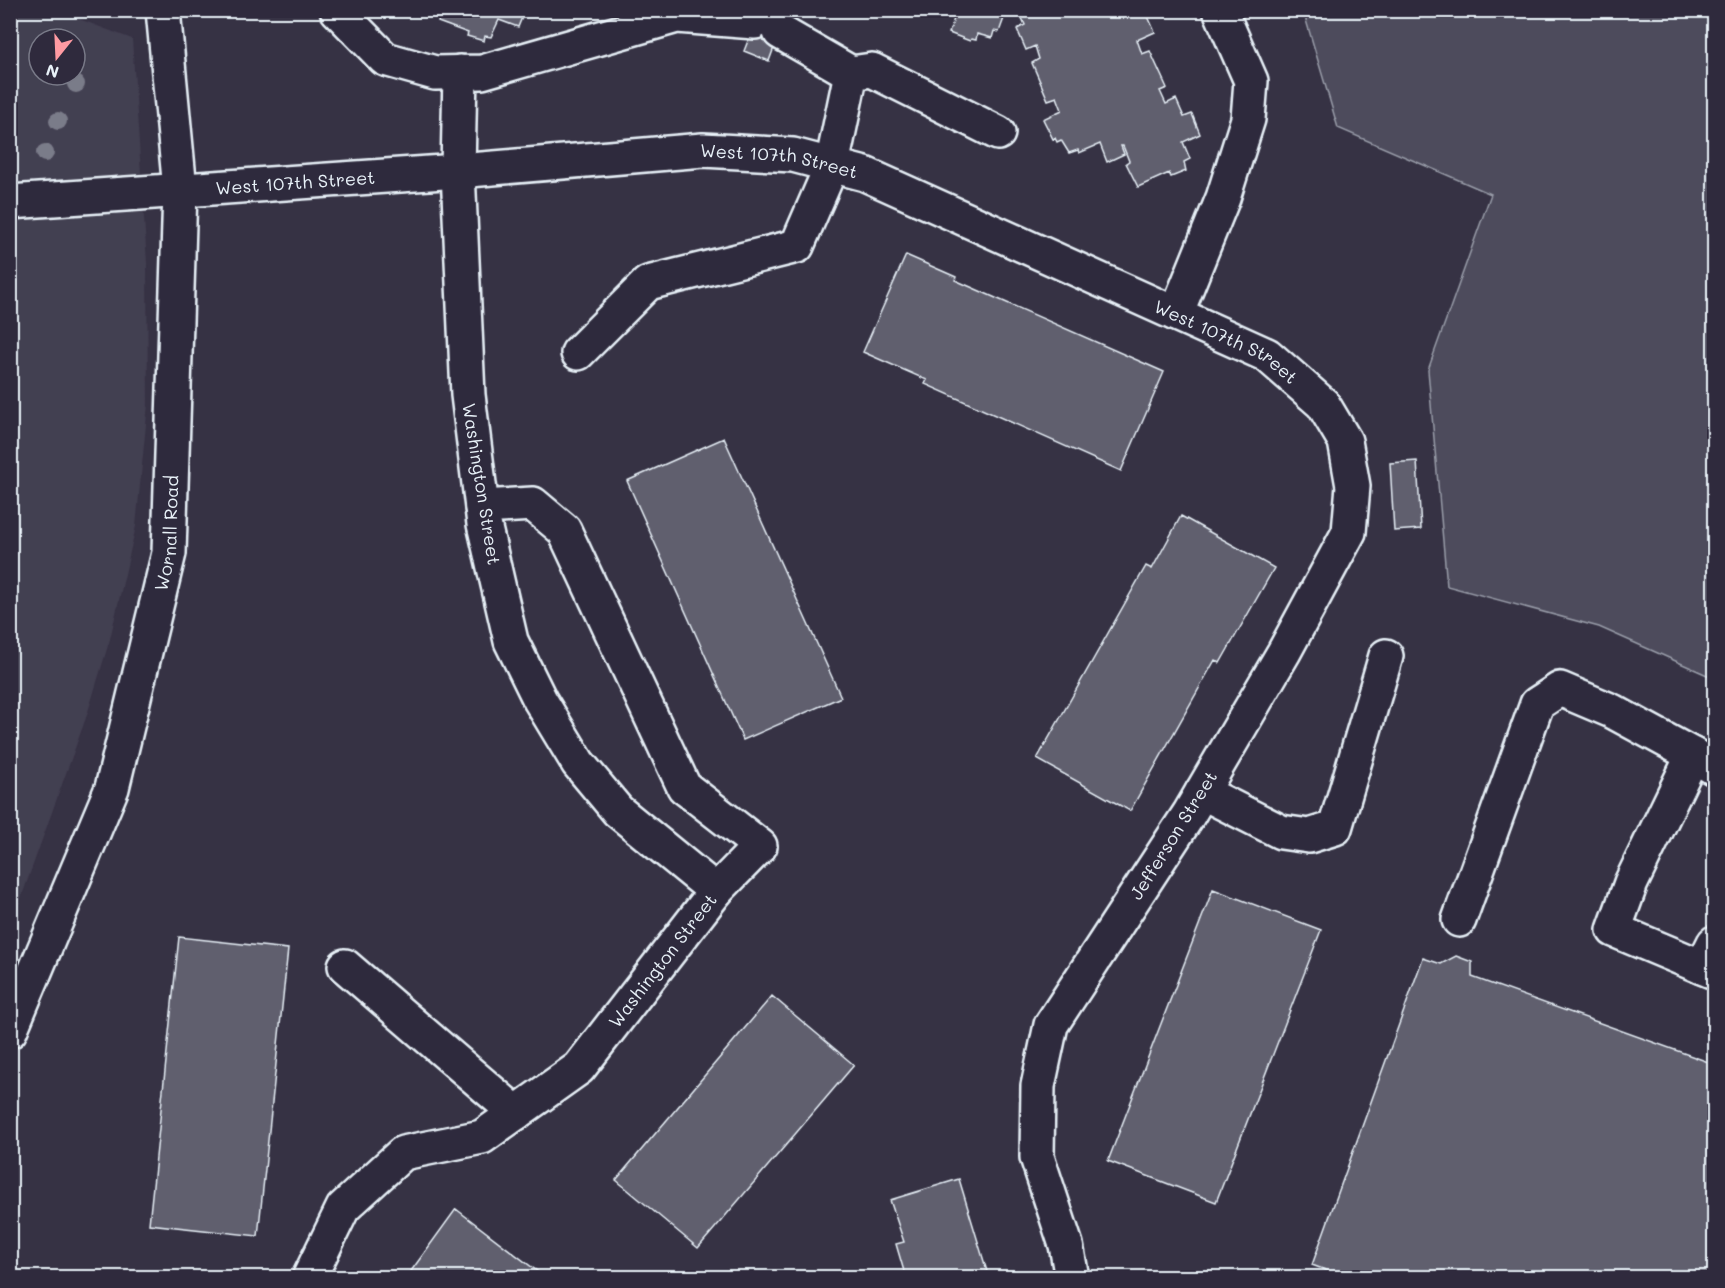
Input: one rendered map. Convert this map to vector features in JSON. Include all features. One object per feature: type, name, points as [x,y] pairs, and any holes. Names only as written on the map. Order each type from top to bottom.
[{"type":"street","name":"Wornall Road","points":[[10,1031],[17,996],[112,788],[169,553],[180,190],[163,10]]},
{"type":"street","points":[[337,10],[385,59],[435,73],[482,72],[677,16],[768,27],[851,73],[872,70],[998,132]]},
{"type":"street","points":[[1176,314],[1223,198],[1248,119],[1251,81],[1220,10]]},
{"type":"street","name":"Washington Street","points":[[309,1278],[343,1208],[403,1153],[482,1137],[579,1068],[716,891],[618,812],[578,763],[540,700],[511,641],[484,524],[468,395],[458,171],[460,72]]},
{"type":"street","points":[[578,353],[648,283],[797,246],[832,165],[851,73]]},
{"type":"street","name":"West 107th Street","points":[[10,202],[458,171],[702,150],[794,155],[865,174],[1266,355],[1323,404]]},
{"type":"street","name":"Jefferson Street","points":[[1072,1278],[1066,1245],[1037,1157],[1038,1086],[1051,1024],[1202,792],[1284,652],[1349,532],[1353,486],[1345,441],[1323,404]]},
{"type":"street","points":[[482,507],[533,504],[564,530],[684,787],[760,846],[716,891]]},
{"type":"street","points":[[1202,792],[1281,832],[1309,836],[1335,828],[1386,656]]},
{"type":"street","points":[[1459,920],[1537,704],[1560,689],[1612,711],[1704,762],[1631,883],[1614,930],[1710,961]]},
{"type":"street","points":[[345,966],[516,1113]]},
{"type":"shaded area","points":[[1303,10],[1714,11],[1714,678],[1599,627],[1447,586],[1428,370],[1491,194],[1338,128]]},
{"type":"shaded area","points":[[11,11],[58,11],[132,39],[147,263],[148,404],[136,526],[110,639],[87,715],[11,926]]},
{"type":"building","points":[[440,10],[525,10],[518,27],[499,20],[491,37],[485,36],[484,41],[467,36],[468,33],[438,22],[440,17],[437,17]]},
{"type":"building","points":[[760,10],[788,10],[769,61],[744,51]]},
{"type":"building","points":[[922,10],[942,10],[941,17]]},
{"type":"building","points":[[949,10],[1007,10],[999,32],[994,31],[992,38],[977,34],[976,40],[971,39],[970,41],[949,33],[956,13]]},
{"type":"building","points":[[1017,10],[1144,10],[1155,32],[1137,40],[1142,54],[1150,51],[1167,88],[1160,91],[1166,104],[1176,99],[1184,117],[1192,114],[1200,134],[1183,142],[1190,159],[1184,162],[1186,171],[1171,177],[1169,173],[1138,187],[1126,163],[1129,161],[1123,146],[1121,146],[1124,154],[1107,162],[1100,144],[1079,153],[1078,150],[1069,153],[1061,140],[1057,142],[1055,138],[1053,139],[1043,119],[1062,110],[1057,97],[1048,100],[1032,63],[1039,59],[1035,46],[1026,50],[1017,29],[1025,25]]},
{"type":"building","points":[[906,255],[956,277],[955,280],[1164,372],[1121,471],[925,384],[927,380],[863,352]]},
{"type":"building","points":[[724,438],[841,697],[743,740],[627,481]]},
{"type":"building","points":[[1417,461],[1421,529],[1394,531],[1390,463]]},
{"type":"building","points":[[1181,516],[1274,568],[1220,663],[1215,660],[1130,811],[1037,759],[1146,566],[1152,569]]},
{"type":"building","points":[[1213,889],[1321,930],[1216,1202],[1108,1161]]},
{"type":"building","points":[[179,937],[288,949],[258,1236],[149,1224]]},
{"type":"building","points":[[1456,956],[1472,962],[1472,977],[1714,1064],[1714,1256],[1706,1278],[1347,1278],[1312,1265],[1423,958],[1441,964]]},
{"type":"building","points":[[772,996],[854,1065],[698,1248],[616,1180]]},
{"type":"building","points":[[959,1179],[989,1278],[906,1278],[896,1244],[904,1242],[890,1200]]},
{"type":"building","points":[[456,1209],[546,1278],[406,1278]]}]
